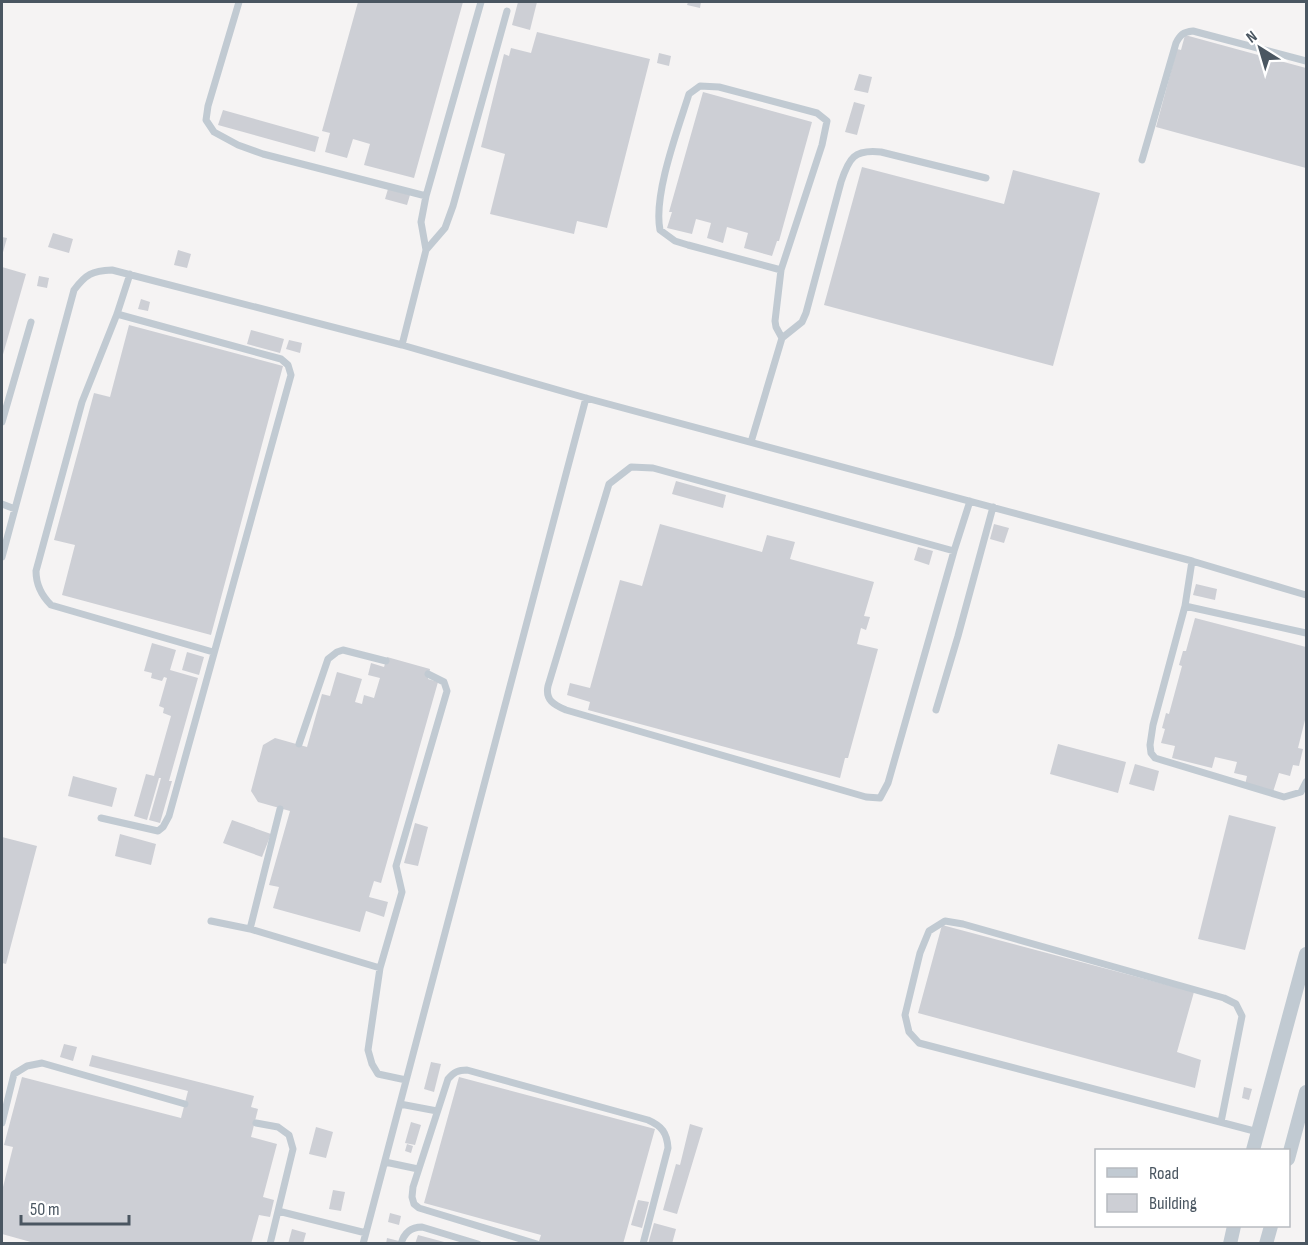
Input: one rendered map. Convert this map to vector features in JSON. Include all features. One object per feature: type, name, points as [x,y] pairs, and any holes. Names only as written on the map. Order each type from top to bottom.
[{"type":"street","points":[[1253,1149],[1306,954]]},
{"type":"street","points":[[1290,1152],[1306,1092]]},
{"type":"street","points":[[1230,1244],[1234,1227]]},
{"type":"street","points":[[1266,1244],[1271,1227]]},
{"type":"lane","points":[[239,2],[208,106],[206,120],[214,132],[262,154],[426,196]]},
{"type":"lane","points":[[402,345],[426,250],[421,222],[426,196],[482,2]]},
{"type":"lane","points":[[426,250],[445,228],[453,206],[507,11]]},
{"type":"lane","points":[[1142,160],[1176,43],[1179,36],[1185,32],[1193,31],[1306,61]]},
{"type":"lane","points":[[782,270],[675,241],[660,230],[657,214],[688,94],[700,86],[719,87],[817,113],[827,122],[822,145],[782,270],[775,321],[782,338]]},
{"type":"lane","points":[[751,442],[782,338],[802,322],[806,313],[847,164],[855,155],[867,151],[881,152],[986,178]]},
{"type":"lane","points":[[2,557],[74,290],[84,276],[94,272],[112,270],[402,345],[586,398],[1192,561],[1306,595]]},
{"type":"lane","points":[[129,274],[117,314],[82,402],[36,571],[36,581],[45,599],[59,608],[213,652]]},
{"type":"lane","points":[[101,818],[158,831],[169,816],[291,375],[288,365],[281,359],[117,314]]},
{"type":"lane","points":[[2,422],[31,322]]},
{"type":"lane","points":[[363,1244],[586,398]]},
{"type":"lane","points":[[954,551],[653,468],[631,467],[609,484],[548,686],[548,698],[553,705],[566,710],[866,797],[880,798],[888,783],[970,501]]},
{"type":"lane","points":[[2,504],[15,509]]},
{"type":"lane","points":[[936,710],[993,507]]},
{"type":"lane","points":[[1192,561],[1185,606],[1153,725],[1151,753],[1155,758],[1284,797],[1301,792],[1306,782]]},
{"type":"lane","points":[[1185,606],[1306,633]]},
{"type":"lane","points":[[299,744],[328,659],[343,650],[386,662]]},
{"type":"lane","points":[[406,1080],[378,1074],[368,1050],[380,968],[402,892],[396,866],[447,691],[441,679],[428,674]]},
{"type":"lane","points":[[250,929],[280,809]]},
{"type":"lane","points":[[211,921],[250,929],[380,968]]},
{"type":"lane","points":[[1221,1122],[1242,1016],[1236,1004],[1224,998],[963,924],[945,921],[929,931],[920,952],[905,1015],[909,1032],[919,1043],[1258,1132]]},
{"type":"lane","points":[[2,1124],[14,1074],[27,1066],[42,1063],[185,1104]]},
{"type":"lane","points":[[537,1244],[419,1209],[414,1204],[412,1197],[418,1169],[437,1111],[448,1079],[459,1070],[467,1070],[648,1119],[658,1124],[664,1131],[668,1148],[643,1244]]},
{"type":"lane","points":[[400,1104],[437,1111]]},
{"type":"lane","points":[[256,1123],[278,1127],[284,1131],[289,1135],[293,1149],[270,1244]]},
{"type":"lane","points":[[385,1162],[418,1169]]},
{"type":"lane","points":[[278,1211],[366,1233]]},
{"type":"lane","points":[[401,1244],[408,1230],[414,1227],[478,1244]]},
{"type":"building","points":[[358,2],[463,2],[414,178],[364,165],[370,144],[353,139],[347,158],[325,152],[330,133],[322,131]]},
{"type":"building","points":[[518,2],[537,2],[530,30],[512,25]]},
{"type":"building","points":[[688,2],[701,2],[700,8],[687,5]]},
{"type":"building","points":[[537,32],[650,59],[607,228],[577,221],[574,234],[490,214],[505,154],[481,147],[504,54],[509,56],[511,48],[531,53]]},
{"type":"building","points":[[1185,35],[1306,68],[1306,168],[1156,127],[1177,49],[1181,50]]},
{"type":"building","points":[[659,53],[671,56],[669,66],[657,63]]},
{"type":"building","points":[[859,74],[872,77],[868,93],[854,90]]},
{"type":"building","points":[[703,92],[812,122],[779,241],[777,241],[772,256],[744,248],[748,233],[727,227],[723,243],[707,238],[711,223],[696,219],[692,234],[667,228],[672,212],[669,212]]},
{"type":"building","points":[[854,102],[865,105],[857,135],[845,132]]},
{"type":"building","points":[[223,110],[319,137],[315,152],[218,125]]},
{"type":"building","points":[[862,167],[1004,204],[1013,170],[1100,193],[1053,366],[824,305]]},
{"type":"building","points":[[388,189],[410,195],[407,205],[385,199]]},
{"type":"building","points":[[53,233],[73,239],[69,253],[48,247]]},
{"type":"building","points":[[2,237],[7,238],[2,256]]},
{"type":"building","points":[[178,250],[191,254],[187,268],[174,265]]},
{"type":"building","points":[[2,267],[26,274],[2,358]]},
{"type":"building","points":[[39,276],[49,278],[47,288],[37,286]]},
{"type":"building","points":[[141,299],[150,302],[148,311],[138,309]]},
{"type":"building","points":[[129,325],[283,366],[211,635],[62,595],[75,545],[54,540],[94,393],[110,397]]},
{"type":"building","points":[[251,330],[284,339],[280,353],[247,344]]},
{"type":"building","points":[[289,340],[302,343],[300,353],[286,349]]},
{"type":"building","points":[[676,481],[726,495],[723,508],[672,494]]},
{"type":"building","points":[[660,524],[762,552],[767,535],[795,542],[790,559],[874,582],[864,616],[870,617],[866,630],[861,628],[857,644],[878,649],[848,758],[845,758],[840,778],[588,710],[590,702],[567,695],[570,683],[590,688],[620,580],[642,586]]},
{"type":"building","points":[[994,524],[1009,528],[1004,543],[990,539]]},
{"type":"building","points":[[918,547],[933,551],[929,565],[914,560]]},
{"type":"building","points":[[1196,584],[1217,589],[1215,600],[1193,595]]},
{"type":"building","points":[[1195,618],[1306,647],[1306,716],[1298,748],[1303,749],[1299,766],[1293,765],[1290,776],[1279,773],[1273,792],[1245,785],[1247,776],[1234,773],[1237,762],[1215,757],[1212,768],[1172,758],[1175,746],[1161,743],[1166,713],[1169,714],[1182,666],[1179,665],[1183,651],[1186,651]]},
{"type":"building","points":[[152,643],[176,650],[170,670],[198,678],[169,781],[172,781],[160,823],[149,820],[161,778],[159,778],[147,820],[134,816],[146,774],[154,776],[171,716],[163,713],[164,708],[159,706],[167,678],[164,677],[162,681],[151,678],[152,673],[144,671]]},
{"type":"building","points":[[187,652],[204,657],[199,675],[182,670]]},
{"type":"building","points":[[387,657],[430,669],[428,679],[438,682],[381,883],[374,881],[369,897],[388,902],[384,917],[366,911],[360,932],[273,908],[279,887],[269,885],[290,811],[258,802],[251,791],[263,745],[275,738],[307,747],[322,694],[330,696],[337,672],[362,679],[355,702],[362,704],[364,695],[374,698],[380,678],[368,675],[371,663],[384,667]]},
{"type":"building","points":[[1058,744],[1126,762],[1118,793],[1050,774]]},
{"type":"building","points":[[1135,764],[1159,771],[1154,791],[1129,784]]},
{"type":"building","points":[[73,776],[117,788],[112,807],[68,796]]},
{"type":"building","points":[[1229,815],[1276,827],[1245,950],[1198,939]]},
{"type":"building","points":[[232,820],[271,834],[262,857],[223,843]]},
{"type":"building","points":[[415,823],[428,827],[418,866],[404,863]]},
{"type":"building","points":[[120,834],[156,844],[151,865],[115,856]]},
{"type":"building","points":[[2,837],[37,846],[6,964],[2,963]]},
{"type":"building","points":[[942,925],[1194,992],[1177,1052],[1201,1060],[1195,1088],[918,1013]]},
{"type":"building","points":[[64,1044],[77,1047],[73,1061],[60,1057]]},
{"type":"building","points":[[92,1055],[254,1096],[251,1107],[258,1109],[251,1137],[277,1144],[263,1197],[274,1200],[270,1217],[259,1215],[251,1244],[38,1244],[2,1234],[2,1191],[13,1147],[4,1145],[22,1077],[181,1118],[188,1091],[89,1066]]},
{"type":"building","points":[[431,1062],[441,1064],[434,1092],[424,1089]]},
{"type":"building","points":[[459,1077],[655,1129],[623,1244],[538,1244],[541,1235],[424,1203]]},
{"type":"building","points":[[1244,1087],[1252,1089],[1249,1100],[1242,1098]]},
{"type":"building","points":[[411,1122],[421,1125],[415,1145],[405,1143]]},
{"type":"building","points":[[690,1124],[703,1128],[677,1214],[663,1210],[676,1164],[680,1165]]},
{"type":"building","points":[[316,1127],[333,1132],[326,1158],[309,1154]]},
{"type":"building","points":[[407,1144],[413,1146],[411,1153],[405,1151]]},
{"type":"building","points":[[333,1190],[345,1192],[341,1211],[329,1209]]},
{"type":"building","points":[[638,1200],[649,1202],[642,1228],[631,1225]]},
{"type":"building","points":[[390,1213],[401,1216],[399,1225],[388,1222]]},
{"type":"building","points":[[654,1223],[676,1229],[672,1244],[648,1244]]},
{"type":"building","points":[[292,1229],[306,1233],[303,1244],[288,1244]]},
{"type":"building","points":[[418,1235],[448,1243],[448,1244],[415,1244]]},
{"type":"building","points":[[387,1238],[399,1241],[398,1244],[386,1244]]}]
